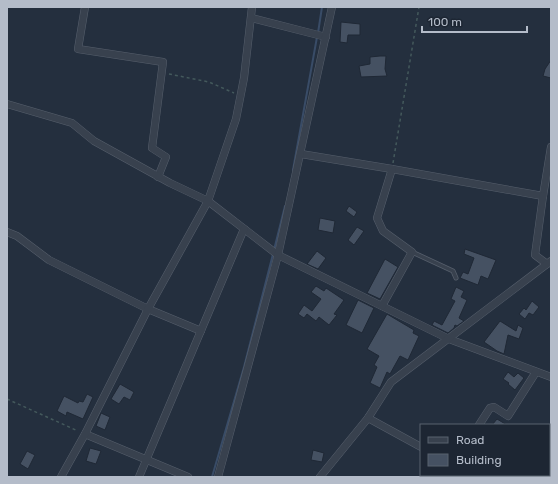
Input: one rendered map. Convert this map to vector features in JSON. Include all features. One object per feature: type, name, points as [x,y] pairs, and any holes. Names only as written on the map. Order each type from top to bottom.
[{"type":"street","points":[[86,7],[78,49],[163,62],[152,148],[166,157],[158,177]]},
{"type":"street","points":[[61,477],[85,434],[148,309],[208,201],[236,118],[241,96],[252,18],[252,7]]},
{"type":"street","points":[[218,477],[278,255],[332,7]]},
{"type":"street","points":[[252,18],[326,37]]},
{"type":"street","points":[[7,104],[72,123],[94,141],[158,177],[208,201],[278,255],[449,339],[551,377]]},
{"type":"street","points":[[320,477],[368,418],[391,382],[549,262],[535,255],[551,147]]},
{"type":"street","points":[[301,154],[543,196]]},
{"type":"street","points":[[382,306],[412,252],[382,231],[377,218],[392,169]]},
{"type":"street","points":[[139,477],[244,229]]},
{"type":"street","points":[[7,232],[17,236],[49,260],[148,309],[201,331]]},
{"type":"street","points":[[479,424],[490,408],[494,407],[508,416],[536,372]]},
{"type":"street","points":[[368,418],[420,446]]},
{"type":"street","points":[[85,434],[188,477]]},
{"type":"lane","points":[[412,252],[453,271],[456,278]]},
{"type":"path","points":[[392,169],[419,7]]},
{"type":"path","points":[[162,73],[209,82],[241,96]]},
{"type":"path","points":[[7,399],[85,434]]},
{"type":"building","points":[[341,22],[360,24],[360,35],[348,35],[347,43],[340,42]]},
{"type":"building","points":[[386,56],[385,69],[387,76],[361,77],[359,66],[370,64],[370,57]]},
{"type":"building","points":[[551,60],[551,78],[543,76],[545,69]]},
{"type":"building","points":[[349,206],[357,212],[354,217],[346,211]]},
{"type":"building","points":[[320,218],[335,221],[333,233],[318,230]]},
{"type":"building","points":[[357,227],[364,231],[354,245],[348,240]]},
{"type":"building","points":[[465,249],[496,260],[488,279],[481,276],[478,285],[460,278],[463,272],[468,274],[474,258],[464,254]]},
{"type":"building","points":[[317,251],[326,258],[318,269],[307,264]]},
{"type":"building","points":[[385,259],[398,267],[380,299],[367,293]]},
{"type":"building","points":[[316,286],[324,291],[326,288],[344,300],[334,314],[337,315],[329,325],[319,317],[316,321],[307,314],[304,318],[298,314],[304,305],[312,311],[321,299],[311,292]]},
{"type":"building","points":[[456,287],[464,291],[461,297],[467,300],[459,318],[464,321],[457,326],[455,325],[454,328],[448,333],[432,325],[434,321],[442,325],[455,301],[451,299]]},
{"type":"building","points":[[358,300],[374,308],[362,333],[346,325]]},
{"type":"building","points":[[532,301],[539,307],[533,315],[529,313],[525,319],[519,314],[524,308],[526,310]]},
{"type":"building","points":[[387,314],[414,330],[413,333],[419,336],[408,360],[400,356],[390,374],[387,372],[380,388],[370,383],[377,367],[374,365],[379,356],[367,349]]},
{"type":"building","points":[[500,321],[516,331],[518,325],[523,328],[519,339],[508,335],[504,354],[484,342]]},
{"type":"building","points":[[508,372],[514,377],[518,373],[524,378],[515,390],[503,379]]},
{"type":"building","points":[[120,384],[134,392],[130,400],[124,397],[119,404],[111,399]]},
{"type":"building","points":[[87,394],[93,397],[83,419],[67,412],[66,416],[57,411],[64,396],[78,403],[79,401],[83,402]]},
{"type":"building","points":[[101,413],[110,417],[105,430],[96,426]]},
{"type":"building","points":[[497,419],[505,424],[493,424]]},
{"type":"building","points":[[90,448],[101,451],[96,464],[86,461]]},
{"type":"building","points":[[313,450],[324,453],[322,462],[311,460]]},
{"type":"building","points":[[27,451],[35,455],[28,469],[20,464]]},
{"type":"waterway","points":[[318,33],[322,7]]},
{"type":"waterway","points":[[293,170],[317,37]]},
{"type":"waterway","points":[[274,250],[285,206]]},
{"type":"waterway","points":[[212,477],[244,367],[273,254]]}]
